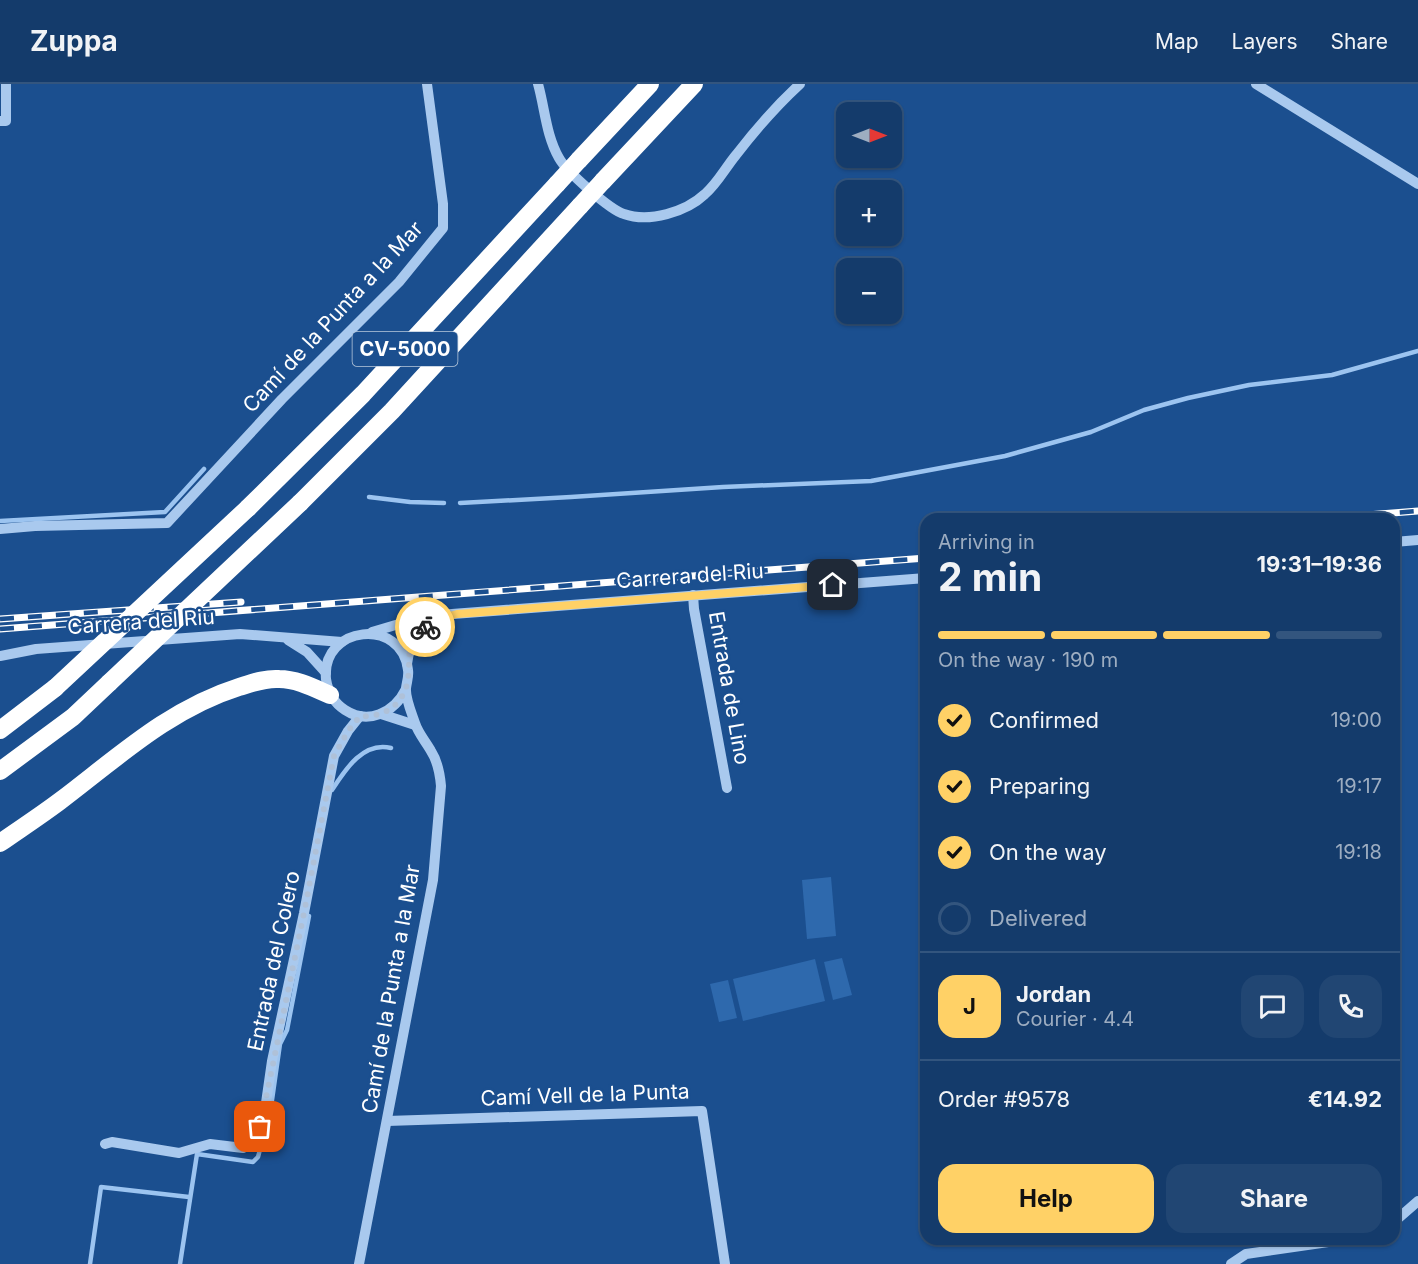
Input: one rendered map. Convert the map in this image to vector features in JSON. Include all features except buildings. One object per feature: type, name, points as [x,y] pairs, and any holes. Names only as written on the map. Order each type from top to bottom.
[{"type":"highway","name":"CV-5000","points":[[0,730],[55,688],[248,508],[363,393],[650,84]]},
{"type":"highway","name":"CV-5000","points":[[0,771],[72,717],[300,503],[392,411],[694,84]]},
{"type":"highway","points":[[0,843],[59,802],[147,732],[188,707],[223,692],[260,680],[277,678],[293,680],[330,694]]},
{"type":"street","points":[[0,121],[6,121],[6,84]]},
{"type":"street","name":"Camí de la Punta a la Mar","points":[[0,529],[167,523],[282,399],[399,282],[443,228],[443,204],[427,84]]},
{"type":"street","points":[[538,84],[550,139],[561,161],[585,187],[623,214],[656,218],[680,210],[705,194],[765,117],[800,84]]},
{"type":"street","points":[[1256,84],[1418,184]]},
{"type":"street","points":[[1400,542],[1418,540]]},
{"type":"street","name":"Carrera del Riu","points":[[363,634],[414,618],[920,578]]},
{"type":"street","name":"Entrada de Lino","points":[[693,595],[727,788]]},
{"type":"street","name":"Carrera del Riu","points":[[407,665],[409,651],[421,630],[430,623],[457,614]]},
{"type":"street","name":"Carrera del Riu","points":[[0,656],[36,649],[240,634],[342,642]]},
{"type":"street","points":[[381,714],[396,704],[406,689],[407,665],[400,650],[394,644],[379,635],[363,634],[342,642],[330,655],[326,673],[330,694],[343,709],[360,716],[381,714],[416,726]]},
{"type":"street","name":"Carrera del Riu","points":[[285,638],[308,652],[326,673]]},
{"type":"street","name":"Camí de la Punta a la Mar","points":[[359,1264],[433,880],[441,786],[433,754],[416,726],[406,689]]},
{"type":"street","name":"Entrada del Colero","points":[[105,1144],[112,1142],[179,1153],[210,1144],[243,1148],[249,1145],[255,1137],[264,1117],[272,1061],[304,913],[334,756],[348,731],[360,716]]},
{"type":"street","name":"Camí Vell de la Punta","points":[[387,1121],[702,1111],[725,1264]]},
{"type":"street","points":[[1400,1217],[1418,1201]]},
{"type":"street","points":[[1231,1264],[1246,1254],[1308,1245]]},
{"type":"shaded area","points":[[831,877],[836,936],[807,939],[802,880]]},
{"type":"shaded area","points":[[842,958],[852,995],[833,1000],[824,962]]},
{"type":"shaded area","points":[[815,959],[825,1001],[743,1021],[733,979]]},
{"type":"shaded area","points":[[728,980],[737,1018],[719,1022],[710,984]]},
{"type":"waterway","points":[[460,503],[723,487],[871,481],[1005,456],[1091,432],[1144,410],[1188,398],[1249,385],[1332,375],[1418,351]]},
{"type":"waterway","points":[[0,521],[165,512],[204,469]]},
{"type":"waterway","points":[[369,497],[444,503]]},
{"type":"waterway","points":[[332,790],[349,766],[363,753],[381,747],[391,748]]},
{"type":"waterway","points":[[271,1107],[280,1044],[287,1030],[309,916]]},
{"type":"waterway","points":[[180,1264],[197,1154],[253,1162],[258,1157],[269,1116]]},
{"type":"waterway","points":[[90,1264],[101,1187],[189,1197]]},
{"type":"railway","points":[[1392,513],[1418,511]]},
{"type":"railway","points":[[0,629],[920,558]]},
{"type":"railway","points":[[0,619],[241,602]]},
{"type":"way so far","points":[[260,1127],[264,1117],[272,1061],[304,913],[334,756],[348,731],[360,716],[381,714],[402,698],[408,681],[409,651],[414,639],[425,627]]},
{"type":"route","points":[[425,627],[442,618],[457,614],[833,585]]}]
